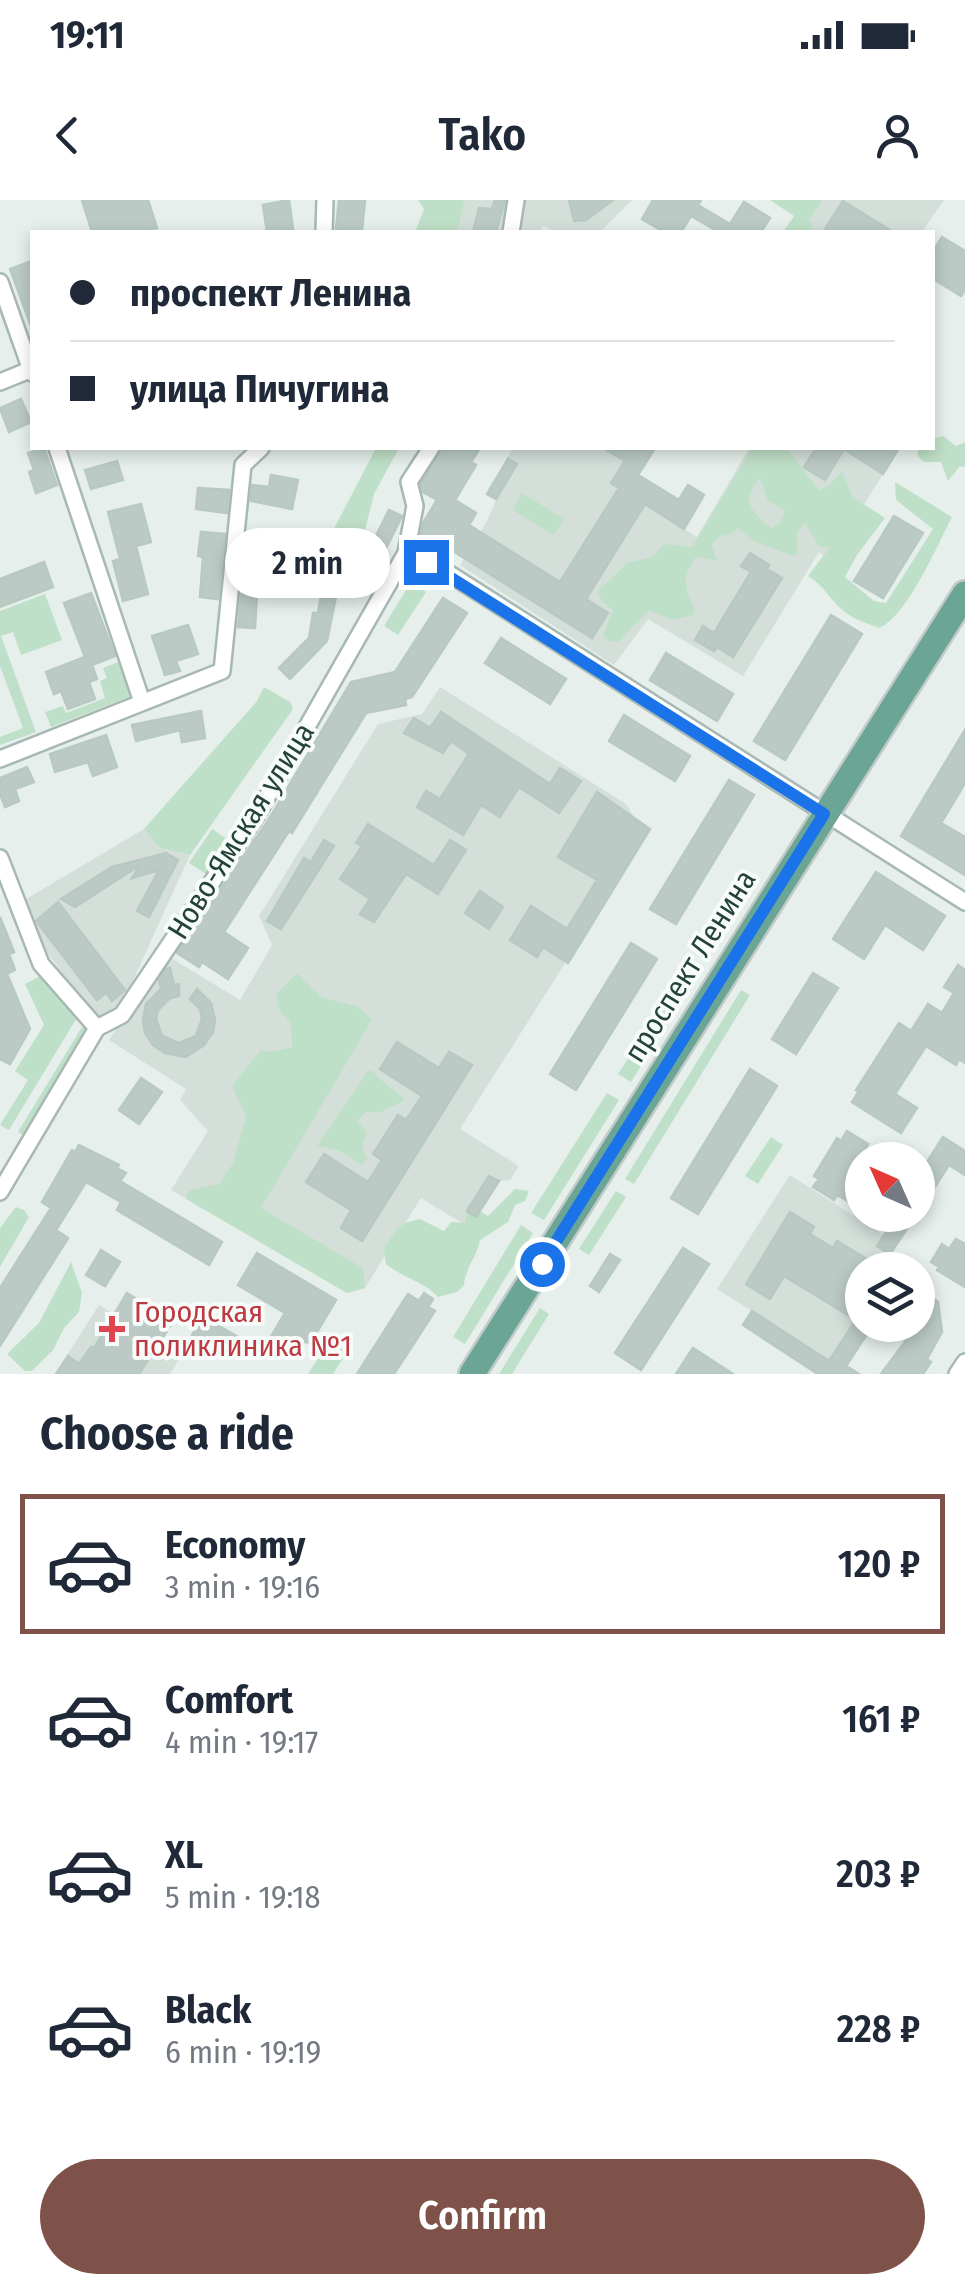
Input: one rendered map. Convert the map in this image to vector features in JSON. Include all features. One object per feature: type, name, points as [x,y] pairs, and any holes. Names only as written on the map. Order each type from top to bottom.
[{"type":"main road","name":"проспект Ленина","points":[[472,1374],[965,594]]},
{"type":"street","points":[[324,200],[324,230]]},
{"type":"street","points":[[511,230],[516,200]]},
{"type":"street","points":[[0,282],[30,364]]},
{"type":"street","points":[[0,382],[30,371]]},
{"type":"street","points":[[58,450],[142,702]]},
{"type":"street","points":[[0,759],[222,670],[243,465],[259,450]]},
{"type":"street","name":"Ново-Ямская улица","points":[[0,1192],[97,1028],[122,1015],[255,818],[406,553],[416,506],[410,482],[429,450]]},
{"type":"street","points":[[406,553],[445,572],[965,902]]},
{"type":"street","points":[[0,858],[41,964],[97,1028]]},
{"type":"street","points":[[958,1374],[965,1362]]},
{"type":"shaded area","points":[[465,200],[632,200],[602,230],[552,230],[543,226],[541,230],[458,230]]},
{"type":"shaded area","points":[[806,200],[944,200],[923,230],[800,230]]},
{"type":"shaded area","points":[[512,450],[606,450],[625,461],[612,484],[697,537],[748,450],[898,450],[830,560],[819,552],[743,676],[648,619],[614,665],[460,565],[496,500],[487,494]]},
{"type":"shaded area","points":[[440,687],[626,804],[635,819],[650,829],[460,1129],[519,1166],[510,1180],[499,1181],[493,1189],[481,1210],[484,1222],[478,1233],[421,1198],[365,1288],[347,1293],[171,1190],[208,1131],[180,1100],[186,1089],[109,1040],[166,955],[240,1000],[272,945],[259,916],[378,724],[422,714]]},
{"type":"shaded area","points":[[144,829],[160,848],[190,855],[120,1009],[99,1022],[34,935],[26,899]]},
{"type":"shaded area","points":[[790,1175],[845,1210],[845,1232],[884,1235],[877,1246],[886,1252],[845,1252],[845,1336],[829,1361],[781,1330],[772,1344],[761,1336],[769,1322],[717,1289]]},
{"type":"shaded area","name":"Городская поликлиника №1","points":[[99,1305],[182,1354],[170,1374],[55,1374]]},
{"type":"green space","points":[[418,200],[465,200],[458,230],[416,230],[424,209]]},
{"type":"green space","points":[[770,200],[822,200],[809,220],[814,230],[784,230],[794,216]]},
{"type":"green space","points":[[943,436],[956,446],[965,442],[965,467],[960,466],[948,481],[941,462],[924,462],[918,456],[918,450],[935,450],[935,438]]},
{"type":"green space","points":[[375,450],[398,450],[374,494],[359,554],[327,542]]},
{"type":"green space","points":[[751,450],[790,450],[819,490],[842,472],[853,497],[885,518],[845,577],[874,601],[886,603],[933,529],[896,500],[895,482],[952,517],[911,595],[890,621],[879,628],[849,615],[808,576],[830,547],[819,546],[805,523],[797,533],[797,554],[792,556],[753,541],[738,528],[720,536],[712,545],[717,561],[696,557],[688,571],[686,583],[695,609],[693,615],[672,620],[649,610],[618,642],[609,641],[603,635],[613,610],[597,592],[627,563],[652,557],[664,544],[692,547]],"holes":[[[760,478],[768,501],[785,510],[780,523],[771,528],[758,516],[749,499]]]},
{"type":"green space","points":[[522,493],[564,519],[554,535],[512,510]]},
{"type":"green space","points":[[411,582],[426,592],[398,635],[384,626]]},
{"type":"green space","points":[[45,594],[62,640],[21,655],[13,632],[1,636],[36,732],[0,745],[0,737],[23,728],[0,666],[0,611]]},
{"type":"green space","points":[[118,662],[131,696],[51,727],[45,712],[63,706],[66,713],[105,698],[100,681],[107,678],[103,668]]},
{"type":"green space","points":[[264,687],[290,702],[293,709],[190,855],[160,848],[144,829],[257,701]]},
{"type":"green space","points":[[212,829],[228,840],[206,874],[189,863]]},
{"type":"green space","points":[[46,973],[78,1016],[9,1130],[0,1125],[28,1080],[15,1071],[44,1025],[25,984]]},
{"type":"green space","points":[[297,973],[321,997],[357,1006],[372,1020],[261,1208],[363,1268],[365,1288],[347,1293],[186,1199],[189,1190],[219,1184],[233,1163],[246,1116],[232,1086],[261,1050],[292,1047],[291,1023],[279,1010],[276,994]]},
{"type":"green space","points":[[741,990],[750,995],[634,1184],[625,1179]]},
{"type":"green space","points":[[669,995],[681,1002],[631,1082],[618,1074]]},
{"type":"green space","points":[[85,1022],[93,1027],[26,1137],[18,1132]]},
{"type":"green space","points":[[372,1070],[405,1100],[379,1113],[366,1112],[358,1121],[367,1133],[362,1147],[367,1159],[362,1165],[338,1150],[317,1146]]},
{"type":"green space","points":[[607,1093],[619,1100],[544,1220],[531,1213]]},
{"type":"green space","points":[[771,1137],[783,1145],[758,1184],[745,1176]]},
{"type":"green space","points":[[515,1189],[529,1191],[525,1201],[515,1205],[508,1222],[480,1240],[464,1285],[457,1292],[438,1297],[386,1264],[384,1248],[405,1223],[420,1219],[444,1231],[451,1222],[465,1223],[468,1204],[488,1216]]},
{"type":"green space","points":[[616,1191],[626,1197],[589,1255],[579,1249]]},
{"type":"green space","points":[[16,1207],[29,1217],[0,1267],[0,1228]]},
{"type":"green space","points":[[521,1225],[533,1233],[465,1344],[453,1337]]},
{"type":"green space","points":[[71,1262],[82,1293],[79,1312],[64,1328],[53,1350],[32,1371],[25,1371],[7,1354],[39,1323]]},
{"type":"green space","points":[[540,1308],[549,1314],[512,1374],[499,1374]]},
{"type":"green space","points":[[329,1341],[347,1352],[333,1374],[308,1374]]},
{"type":"building","points":[[82,200],[148,200],[157,228],[150,230],[91,230]]},
{"type":"building","points":[[289,200],[293,229],[267,230],[263,205]]},
{"type":"building","points":[[339,200],[365,200],[362,230],[336,229]]},
{"type":"building","points":[[495,200],[505,200],[497,230],[474,230],[479,208],[492,209]]},
{"type":"building","points":[[569,200],[613,200],[586,220],[574,221]]},
{"type":"building","points":[[653,200],[701,200],[698,205],[730,224],[744,202],[770,218],[762,230],[716,230],[691,216],[682,230],[661,230],[642,219]]},
{"type":"building","points":[[843,201],[890,230],[824,230]]},
{"type":"building","points":[[942,237],[965,251],[965,290],[961,296],[935,280],[935,248]]},
{"type":"building","points":[[30,262],[30,323],[10,269]]},
{"type":"building","points":[[21,399],[30,422],[9,432],[0,408]]},
{"type":"building","points":[[45,450],[57,485],[36,493],[28,453]]},
{"type":"building","points":[[441,450],[479,450],[471,462],[476,465],[455,500],[476,513],[469,525],[560,582],[619,488],[611,483],[625,461],[606,450],[654,450],[638,475],[679,500],[688,485],[704,495],[684,529],[645,504],[586,599],[608,613],[592,638],[453,551],[450,557],[420,539],[423,523],[437,500],[423,492],[421,484]]},
{"type":"building","points":[[815,450],[843,450],[825,480],[804,467]]},
{"type":"building","points":[[846,450],[898,450],[883,474]]},
{"type":"building","points":[[508,459],[517,464],[496,499],[487,494]]},
{"type":"building","points":[[117,461],[123,480],[91,489],[85,470]]},
{"type":"building","points":[[271,475],[298,480],[292,509],[251,501],[252,485],[269,487]]},
{"type":"building","points":[[198,488],[229,490],[227,513],[196,509]]},
{"type":"building","points":[[141,504],[151,542],[136,546],[148,594],[123,601],[113,561],[120,559],[108,512]]},
{"type":"building","points":[[389,510],[402,516],[374,572],[361,566]]},
{"type":"building","points":[[894,516],[923,533],[883,598],[854,581]]},
{"type":"building","points":[[201,532],[225,534],[218,599],[200,597]]},
{"type":"building","points":[[251,532],[270,534],[267,557],[245,555]]},
{"type":"building","points":[[750,553],[782,578],[733,657],[695,640],[703,626],[714,633],[751,572],[741,566]]},
{"type":"building","points":[[327,560],[343,562],[327,641],[290,679],[279,668],[309,638],[313,613],[318,613]]},
{"type":"building","points":[[44,562],[53,587],[0,607],[0,579]]},
{"type":"building","points":[[91,593],[115,656],[92,665],[97,679],[89,682],[95,699],[68,709],[61,691],[54,694],[46,672],[85,657],[64,603]]},
{"type":"building","points":[[241,594],[257,595],[255,628],[238,627]]},
{"type":"building","points":[[443,598],[467,613],[412,697],[405,699],[406,705],[366,713],[292,833],[289,831],[224,932],[248,948],[228,979],[202,962],[199,967],[177,953],[269,819],[351,682],[395,672]]},
{"type":"building","points":[[831,615],[862,634],[785,760],[754,741]]},
{"type":"building","points":[[188,625],[198,654],[176,661],[180,671],[165,675],[152,636]]},
{"type":"building","points":[[501,638],[566,679],[550,704],[485,663]]},
{"type":"building","points":[[666,653],[733,694],[717,721],[650,680]]},
{"type":"building","points":[[201,711],[205,738],[182,742],[180,730],[136,741],[132,725]]},
{"type":"building","points":[[441,712],[550,784],[560,768],[581,781],[559,813],[519,787],[500,817],[481,805],[463,835],[417,807],[426,791],[440,799],[469,754],[451,741],[443,753],[404,733],[414,718],[430,728]]},
{"type":"building","points":[[624,715],[690,756],[675,781],[609,741]]},
{"type":"building","points":[[965,730],[965,783],[941,823],[965,837],[965,875],[901,836]]},
{"type":"building","points":[[106,735],[117,767],[93,776],[88,762],[55,772],[50,754]]},
{"type":"building","points":[[27,767],[34,782],[15,789],[19,801],[5,807],[0,778]]},
{"type":"building","points":[[729,780],[754,795],[676,924],[650,909]]},
{"type":"building","points":[[597,792],[650,829],[568,963],[543,947],[537,957],[510,940],[531,906],[567,929],[597,880],[558,857]]},
{"type":"building","points":[[368,824],[434,865],[450,840],[466,850],[438,894],[406,874],[374,922],[360,914],[370,899],[340,879],[362,846],[356,843]]},
{"type":"building","points":[[324,840],[334,846],[281,929],[267,921],[304,858],[311,862]]},
{"type":"building","points":[[166,853],[178,860],[149,917],[137,911],[159,870],[132,878],[140,865],[75,907],[61,899],[112,867]]},
{"type":"building","points":[[876,872],[945,916],[923,950],[885,925],[864,959],[833,939]]},
{"type":"building","points":[[480,891],[503,907],[489,929],[465,913]]},
{"type":"building","points":[[58,902],[125,990],[112,1001],[106,993],[97,1000],[36,921]]},
{"type":"building","points":[[0,917],[14,952],[9,954],[15,970],[7,974],[30,1029],[10,1064],[0,1059]]},
{"type":"building","points":[[631,943],[657,959],[576,1090],[550,1074]]},
{"type":"building","points":[[958,965],[965,970],[965,1063],[959,1059],[956,1065],[926,1046],[895,1094],[917,1108],[901,1133],[852,1102],[859,1091],[856,1090],[899,1023],[911,1031],[928,1004],[942,1013],[954,993],[944,987]]},
{"type":"building","points":[[167,968],[174,985],[179,984],[179,996],[170,998],[158,1010],[156,1019],[162,1036],[179,1043],[196,1036],[202,1019],[200,1009],[190,999],[197,989],[211,1003],[215,1020],[213,1032],[204,1045],[186,1057],[165,1053],[145,1033],[146,1004],[161,989],[159,980]]},
{"type":"building","points":[[813,973],[838,988],[796,1054],[772,1039]]},
{"type":"building","points":[[397,1042],[439,1068],[449,1052],[472,1065],[362,1241],[341,1228],[351,1210],[306,1182],[324,1154],[368,1182],[382,1160],[373,1154],[398,1115],[406,1120],[422,1096],[380,1069]]},
{"type":"building","points":[[750,1069],[777,1086],[698,1214],[671,1198]]},
{"type":"building","points":[[141,1078],[162,1092],[139,1124],[119,1110]]},
{"type":"building","points":[[847,1131],[865,1142],[845,1142],[845,1199],[837,1195],[834,1200],[813,1187],[819,1179],[814,1176],[837,1138],[841,1141]]},
{"type":"building","points":[[943,1137],[965,1151],[965,1175],[949,1165],[935,1187],[935,1150]]},
{"type":"building","points":[[79,1145],[119,1165],[117,1168],[126,1173],[120,1181],[222,1242],[209,1265],[117,1210],[121,1202],[86,1182],[56,1230],[68,1238],[0,1346],[0,1288],[51,1208],[42,1202],[72,1150],[75,1152]]},
{"type":"building","points":[[489,1176],[499,1181],[476,1217],[467,1211]]},
{"type":"building","points":[[790,1212],[814,1227],[810,1234],[833,1248],[837,1241],[855,1252],[845,1252],[845,1313],[784,1276],[770,1299],[746,1284]]},
{"type":"building","points":[[886,1232],[905,1232],[891,1252],[877,1246]]},
{"type":"building","points":[[956,1239],[965,1244],[965,1287],[937,1270],[935,1255],[942,1244],[949,1249]]},
{"type":"building","points":[[683,1248],[709,1264],[641,1370],[615,1353]]},
{"type":"building","points":[[101,1250],[120,1262],[105,1286],[86,1275]]},
{"type":"building","points":[[257,1253],[336,1300],[310,1344],[305,1341],[298,1354],[269,1340],[285,1313],[238,1285]]},
{"type":"building","points":[[610,1254],[620,1260],[599,1292],[590,1286]]},
{"type":"building","name":"Городская поликлиника №1","points":[[127,1293],[157,1312],[162,1305],[178,1314],[139,1374],[56,1374],[68,1356],[79,1364],[94,1348]]},
{"type":"building","points":[[424,1293],[433,1299],[428,1307],[435,1311],[394,1374],[357,1374],[408,1294],[419,1301]]},
{"type":"building","points":[[935,1300],[938,1302],[942,1332],[923,1374],[881,1374],[905,1342],[935,1342]]},
{"type":"building","points":[[752,1311],[829,1361],[845,1337],[845,1342],[862,1342],[846,1366],[859,1374],[818,1374],[743,1325]]},
{"type":"building","points":[[203,1317],[245,1341],[237,1355],[192,1335]]},
{"type":"building","points":[[693,1348],[733,1374],[676,1374]]},
{"type":"place","name":"Городская поликлиника №1","points":[[112,1329]]},
{"type":"route","points":[[426,562],[824,814],[542,1264]]}]
